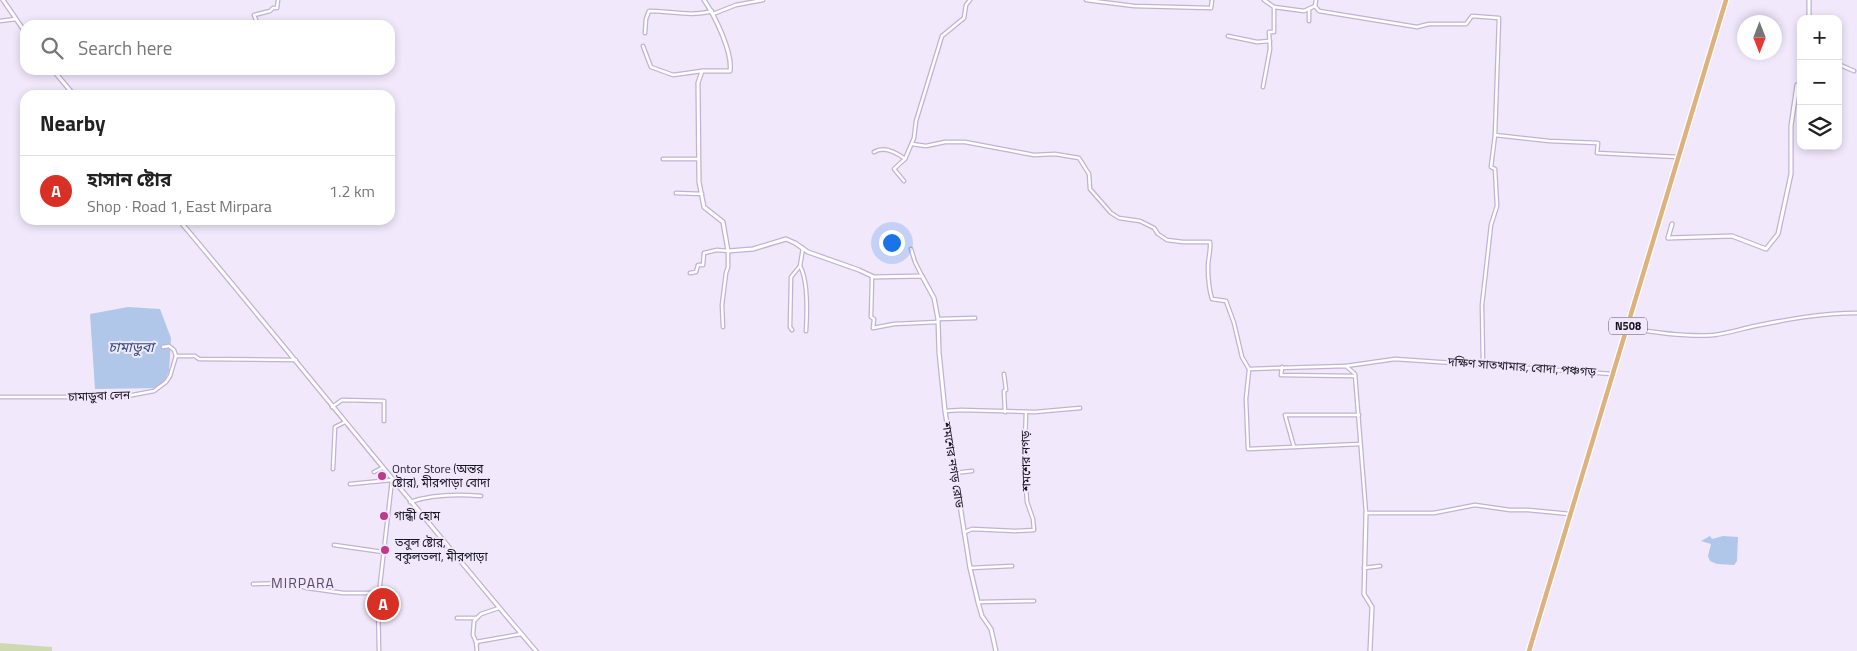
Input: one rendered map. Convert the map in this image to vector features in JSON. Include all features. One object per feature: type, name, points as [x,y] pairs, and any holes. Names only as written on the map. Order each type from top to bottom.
[{"type":"highway","name":"N508","points":[[1529,651],[1726,0]]},
{"type":"street","points":[[3,0],[20,25]]},
{"type":"street","points":[[256,20],[254,15],[277,8],[278,0]]},
{"type":"street","points":[[643,46],[651,67],[669,75],[702,71],[730,71],[727,47],[712,12],[704,0]]},
{"type":"street","points":[[645,33],[646,19],[649,11],[684,14],[712,12],[764,0]]},
{"type":"street","points":[[904,181],[894,169],[905,159],[912,144],[916,121],[942,36],[964,18],[966,4],[970,0]]},
{"type":"street","points":[[1086,0],[1134,6],[1211,8],[1212,0]]},
{"type":"street","points":[[1264,0],[1274,7],[1304,11],[1315,6],[1316,0]]},
{"type":"street","points":[[1809,0],[1809,15]]},
{"type":"street","points":[[1315,6],[1319,11],[1417,27],[1429,24],[1466,24],[1472,16],[1499,18],[1496,135],[1491,167],[1495,169],[1497,206],[1491,225],[1482,305],[1483,364]]},
{"type":"street","points":[[1263,87],[1270,49],[1269,32],[1274,32],[1274,7]]},
{"type":"street","points":[[1309,10],[1309,21]]},
{"type":"street","points":[[0,21],[16,19]]},
{"type":"street","points":[[1228,36],[1258,42],[1270,41]]},
{"type":"street","points":[[1842,66],[1854,71]]},
{"type":"street","points":[[702,71],[697,89],[700,182],[704,207],[723,222],[728,251],[728,267],[722,306],[723,327]]},
{"type":"street","points":[[58,75],[70,90]]},
{"type":"street","points":[[1672,224],[1668,238],[1732,236],[1766,250],[1771,245],[1778,234],[1791,174],[1791,126],[1797,85]]},
{"type":"street","points":[[1496,135],[1598,144],[1597,153],[1679,157]]},
{"type":"street","points":[[912,144],[926,146],[944,142],[965,142],[1025,154],[1055,154],[1080,158],[1089,174],[1090,188],[1111,213],[1119,218],[1140,221],[1154,228],[1158,234],[1167,240],[1210,242],[1208,265],[1209,289],[1212,299],[1226,301],[1234,323],[1242,357],[1249,370],[1246,399],[1248,449],[1360,444]]},
{"type":"street","points":[[874,152],[878,150],[895,152],[905,159]]},
{"type":"street","points":[[663,159],[700,159]]},
{"type":"street","points":[[676,193],[702,194]]},
{"type":"street","points":[[183,225],[296,360],[374,461],[382,468],[536,651]]},
{"type":"street","points":[[690,273],[696,272],[698,265],[704,265],[704,253],[717,250],[753,249],[786,239],[808,252],[878,278],[923,276]]},
{"type":"street","points":[[803,248],[800,266],[803,276],[807,314],[806,331]]},
{"type":"street","points":[[911,249],[914,262],[923,276]]},
{"type":"street","points":[[792,330],[790,327],[791,278],[800,266]]},
{"type":"street","points":[[872,276],[871,317],[874,319],[874,328],[894,324],[975,318]]},
{"type":"street","name":"শমশের নগড় রোড","points":[[923,276],[934,298],[938,321],[944,411],[970,568],[982,616],[991,629],[996,651]]},
{"type":"street","points":[[1627,328],[1711,335],[1828,313],[1857,313]]},
{"type":"street","points":[[163,347],[169,346],[174,350],[176,356],[189,356],[199,359],[296,360]]},
{"type":"street","name":"চামাডুবা লেন","points":[[0,397],[122,397],[154,391],[166,382],[176,356]]},
{"type":"street","name":"দক্ষিণ সাতখামার, বোদা, পঞ্চগড়","points":[[1346,366],[1395,359],[1430,360],[1613,374]]},
{"type":"street","points":[[1249,370],[1282,367],[1346,366],[1355,376],[1366,513],[1364,594],[1372,608],[1370,651]]},
{"type":"street","points":[[1282,367],[1281,375],[1355,376]]},
{"type":"street","points":[[1004,374],[1006,390],[1004,391],[1005,412]]},
{"type":"street","points":[[332,407],[342,400],[384,401],[384,421]]},
{"type":"street","name":"শমশের নগড়","points":[[944,411],[1043,412],[1080,408]]},
{"type":"street","name":"শমশের নগড়","points":[[965,532],[972,530],[1034,530],[1026,494],[1026,412]]},
{"type":"street","points":[[1294,447],[1285,415],[1359,415]]},
{"type":"street","points":[[333,469],[335,427],[344,422]]},
{"type":"street","points":[[374,472],[382,468]]},
{"type":"street","points":[[954,473],[972,471]]},
{"type":"street","points":[[350,484],[392,480]]},
{"type":"street","points":[[379,651],[377,616],[392,480]]},
{"type":"street","points":[[410,502],[446,495],[481,496]]},
{"type":"street","points":[[1366,513],[1434,513],[1475,505],[1510,510],[1570,514]]},
{"type":"street","points":[[334,545],[383,552]]},
{"type":"street","points":[[970,568],[1012,566]]},
{"type":"street","points":[[1364,568],[1380,566]]},
{"type":"street","points":[[253,584],[284,583],[343,593],[379,593]]},
{"type":"street","points":[[978,602],[1034,601]]},
{"type":"street","points":[[457,618],[476,618],[489,610],[499,608]]},
{"type":"street","points":[[476,618],[472,626],[477,651]]},
{"type":"street","points":[[476,644],[476,642],[522,634]]},
{"type":"green space","points":[[0,643],[52,647],[52,651],[0,651]]},
{"type":"water","name":"চামাডুবা","points":[[128,307],[160,309],[171,338],[169,371],[161,388],[95,389],[90,314]]},
{"type":"water","points":[[1710,536],[1712,539],[1723,536],[1738,537],[1737,561],[1734,565],[1717,564],[1710,561],[1708,556],[1711,544],[1701,541]]},
{"type":"place","name":"Ontor Store (অন্তর ষ্টোর), মীরপাড়া বোদা","points":[[382,476]]},
{"type":"place","name":"গান্ধী হোম","points":[[384,516]]},
{"type":"place","name":"তবুল ষ্টোর, বকুলতলা, মীরপাড়া","points":[[385,550]]},
{"type":"place","name":"হাসান ষ্টোর","points":[[383,604]]},
{"type":"district","name":"MIRPARA","points":[[303,583]]}]
